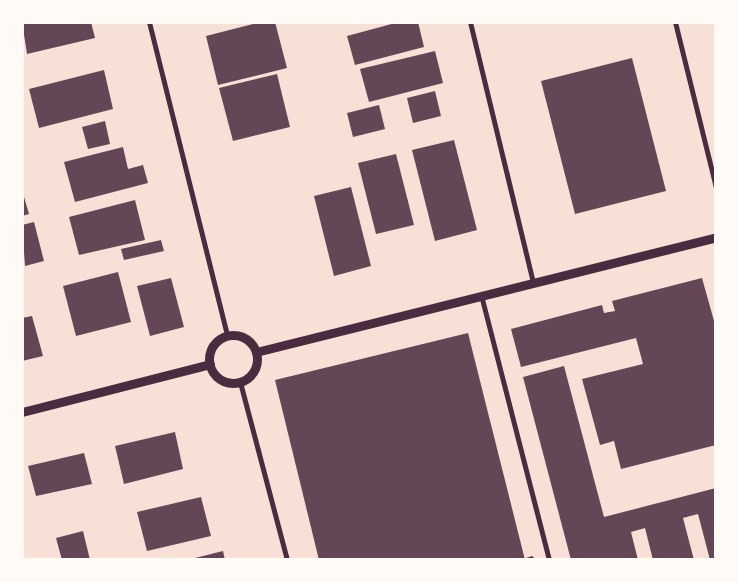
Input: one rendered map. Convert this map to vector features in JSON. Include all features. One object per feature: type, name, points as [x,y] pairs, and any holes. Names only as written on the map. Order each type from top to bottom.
[{"type":"street","points":[[149,22],[227,336]]},
{"type":"street","points":[[470,22],[533,282]]},
{"type":"street","points":[[675,22],[716,188]]},
{"type":"street","points":[[256,352],[716,237]]},
{"type":"street","points":[[481,295],[549,560]]},
{"type":"street","points":[[227,336],[245,338],[256,352],[254,370],[240,382],[218,377],[210,364],[211,350],[227,336]]},
{"type":"street","points":[[22,412],[210,364]]},
{"type":"street","points":[[240,382],[287,560]]},
{"type":"path","points":[[523,560],[532,557]]},
{"type":"building","points":[[22,22],[91,22],[95,38],[27,54]]},
{"type":"building","points":[[261,22],[275,22],[287,68],[218,85],[206,36]]},
{"type":"building","points":[[399,22],[418,22],[424,47],[355,65],[347,36]]},
{"type":"building","points":[[435,51],[443,83],[369,102],[360,69]]},
{"type":"building","points":[[632,58],[666,191],[575,214],[541,81]]},
{"type":"building","points":[[104,70],[113,109],[39,128],[29,89]]},
{"type":"building","points":[[277,74],[290,127],[233,141],[219,88]]},
{"type":"building","points":[[435,91],[441,116],[413,123],[407,98]]},
{"type":"building","points":[[379,105],[385,129],[353,137],[347,113]]},
{"type":"building","points":[[105,121],[110,144],[88,149],[82,127]]},
{"type":"building","points":[[454,140],[477,230],[435,241],[412,150]]},
{"type":"building","points":[[123,147],[128,169],[143,165],[148,183],[75,202],[64,162]]},
{"type":"building","points":[[396,154],[414,225],[376,234],[358,163]]},
{"type":"building","points":[[351,187],[371,266],[334,276],[314,196]]},
{"type":"building","points":[[22,190],[29,214],[22,216]]},
{"type":"building","points":[[135,200],[145,240],[79,255],[69,217]]},
{"type":"building","points":[[34,222],[44,261],[25,266],[22,225]]},
{"type":"building","points":[[161,240],[164,251],[124,260],[121,249]]},
{"type":"building","points":[[118,272],[131,322],[76,336],[63,286]]},
{"type":"building","points":[[171,278],[184,327],[150,336],[137,286]]},
{"type":"building","points":[[702,278],[716,328],[716,445],[621,469],[614,441],[600,445],[582,379],[643,364],[636,338],[521,367],[511,329],[602,305],[604,313],[615,311],[612,301]]},
{"type":"building","points":[[32,316],[43,356],[22,361],[22,318]]},
{"type":"building","points":[[468,333],[525,560],[319,560],[275,380]]},
{"type":"building","points":[[564,366],[604,517],[716,488],[716,560],[710,560],[698,514],[683,518],[694,560],[653,560],[645,528],[631,532],[638,560],[571,560],[523,377]]},
{"type":"building","points":[[175,432],[183,469],[124,484],[115,446]]},
{"type":"building","points":[[84,453],[92,484],[36,496],[28,466]]},
{"type":"building","points":[[201,497],[211,536],[147,551],[137,512]]},
{"type":"building","points":[[83,531],[90,560],[62,560],[56,538]]},
{"type":"building","points":[[223,551],[225,560],[191,560],[191,559]]}]
